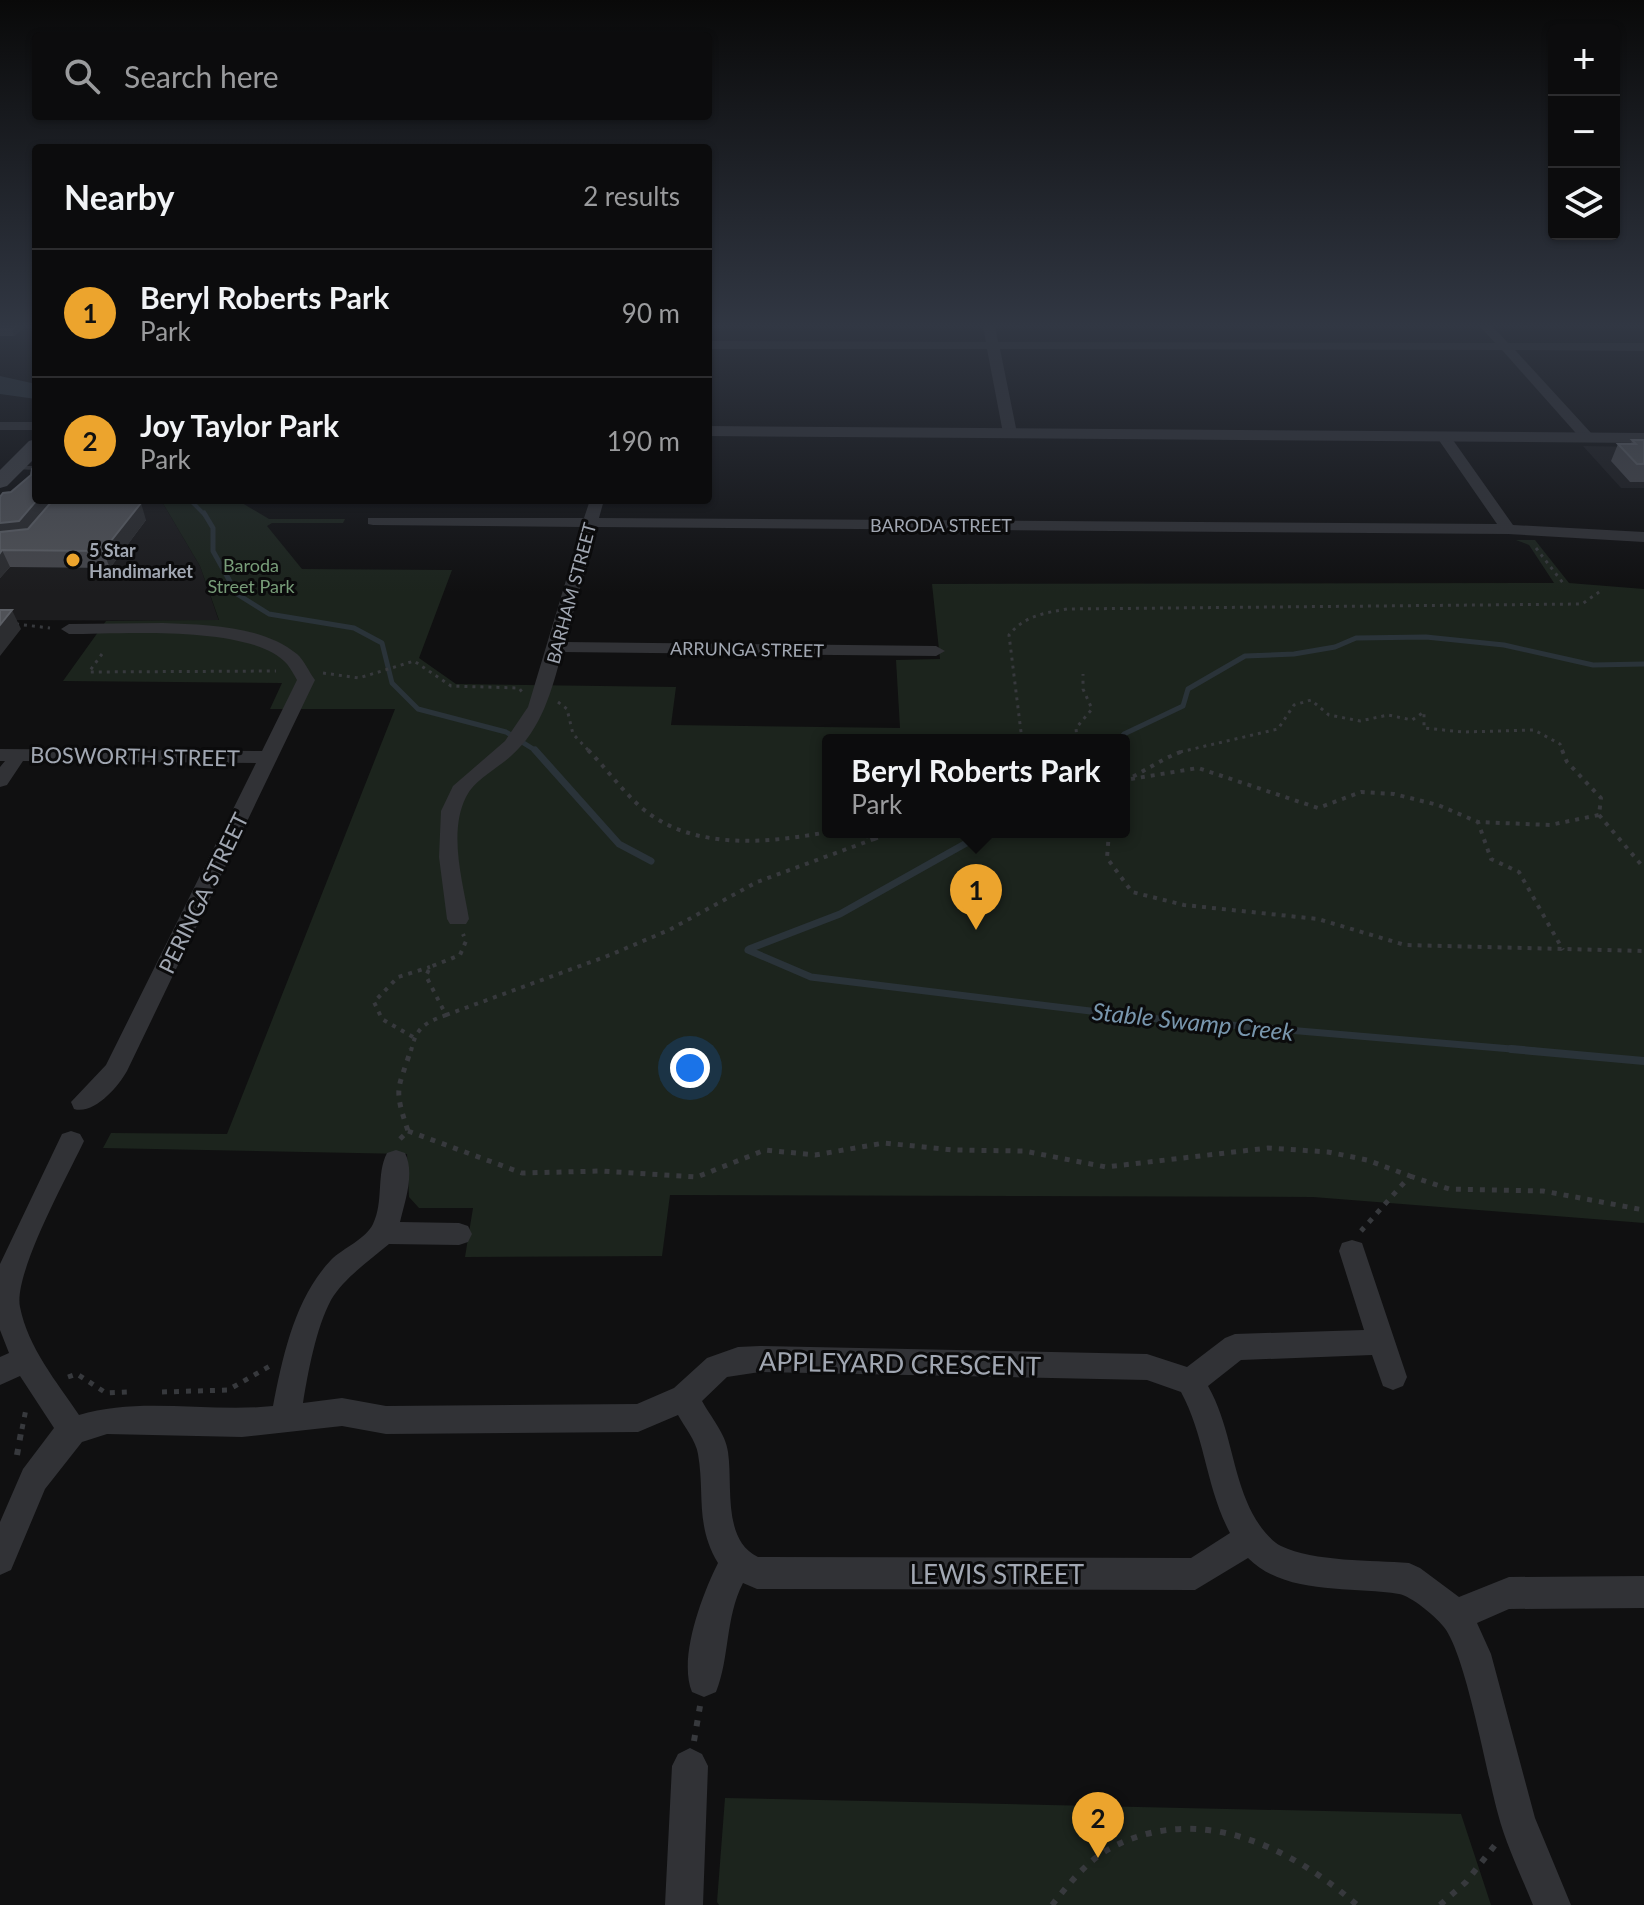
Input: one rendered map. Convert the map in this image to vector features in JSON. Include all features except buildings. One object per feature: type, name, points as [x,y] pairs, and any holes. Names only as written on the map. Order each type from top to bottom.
[{"type":"main road","points":[[7,475],[32,449]]},
{"type":"street","points":[[1006,415],[1010,433]]},
{"type":"street","points":[[1567,415],[1587,437]]},
{"type":"street","points":[[0,426],[32,426]]},
{"type":"street","points":[[712,431],[1644,438]]},
{"type":"street","points":[[1443,436],[1515,530]]},
{"type":"street","name":"BARHAM STREET","points":[[458,919],[449,839],[452,807],[458,793],[509,748],[527,727],[543,693],[596,504]]},
{"type":"street","name":"BARODA STREET","points":[[366,520],[1515,530],[1644,537]]},
{"type":"street","points":[[69,629],[221,631],[258,638],[296,662],[300,672]]},
{"type":"street","name":"ARRUNGA STREET","points":[[557,647],[936,651]]},
{"type":"street","name":"PERINGA STREET","points":[[83,1102],[115,1071],[306,680],[300,672]]},
{"type":"street","points":[[0,781],[9,755]]},
{"type":"street","name":"BOSWORTH STREET","points":[[9,755],[270,757]]},
{"type":"street","points":[[0,1559],[34,1479],[73,1431],[45,1385],[12,1366],[5,1305],[11,1269],[71,1141]]},
{"type":"street","points":[[285,1418],[295,1365],[319,1295],[342,1267],[384,1233],[395,1191],[396,1160]]},
{"type":"street","points":[[384,1233],[459,1234]]},
{"type":"street","points":[[1352,1251],[1393,1377]]},
{"type":"street","points":[[1382,1342],[1235,1347],[1191,1382],[1209,1415],[1233,1507],[1250,1538],[1271,1559],[1321,1572],[1409,1579],[1456,1615],[1474,1654],[1517,1818],[1552,1905]]},
{"type":"street","name":"APPLEYARD CRESCENT","points":[[73,1431],[107,1420],[242,1423],[342,1412],[386,1420],[638,1418],[684,1398],[717,1367],[738,1360],[760,1359],[1147,1367],[1191,1382]]},
{"type":"street","points":[[684,1398],[713,1449],[715,1503],[724,1543],[736,1563],[718,1595],[704,1680]]},
{"type":"street","name":"LEWIS STREET","points":[[736,1563],[757,1573],[1195,1574],[1250,1538]]},
{"type":"street","points":[[1456,1615],[1509,1593],[1644,1592]]},
{"type":"street","points":[[684,1905],[690,1766]]},
{"type":"lane","points":[[7,475],[32,469]]},
{"type":"path","points":[[1515,530],[1563,583]]},
{"type":"path","points":[[1021,734],[1009,635],[1018,622],[1040,613],[1067,609],[1582,604],[1602,590]]},
{"type":"path","points":[[14,624],[69,629]]},
{"type":"path","points":[[102,654],[89,672],[300,672],[359,678],[414,661],[451,686],[519,688],[528,700],[543,693],[563,703],[567,709],[567,724],[575,738],[604,766],[625,794],[660,821],[691,835],[724,840],[759,842],[822,833]]},
{"type":"path","points":[[1076,734],[1076,728],[1092,709],[1083,689],[1083,674]]},
{"type":"path","points":[[1130,778],[1158,760],[1189,749],[1238,737],[1258,736],[1278,729],[1294,705],[1311,700],[1329,715],[1360,721],[1388,715],[1412,720],[1424,712],[1424,728],[1463,732],[1534,730],[1560,744],[1567,762],[1601,798],[1599,815],[1644,868]]},
{"type":"path","points":[[1130,779],[1198,768],[1318,808],[1361,792],[1394,794],[1438,805],[1478,822],[1550,825],[1599,815]]},
{"type":"path","points":[[1478,822],[1491,859],[1519,872],[1563,950]]},
{"type":"path","points":[[1109,838],[1107,858],[1132,892],[1184,905],[1318,919],[1405,945],[1644,951]]},
{"type":"path","points":[[408,1131],[397,1095],[401,1074],[413,1056],[413,1037],[428,1022],[610,955],[669,930],[757,882],[874,839]]},
{"type":"path","points":[[413,1037],[382,1019],[374,1002],[392,979],[410,970],[430,967],[460,955],[466,941],[458,919]]},
{"type":"path","points":[[430,967],[426,976],[446,1015]]},
{"type":"path","points":[[396,1160],[395,1145],[408,1131]]},
{"type":"path","points":[[408,1131],[522,1173],[602,1171],[697,1177],[765,1150],[815,1155],[884,1143],[954,1150],[1024,1151],[1106,1167],[1268,1148],[1313,1151],[1367,1160],[1449,1189],[1543,1191],[1644,1210]]},
{"type":"path","points":[[1352,1251],[1364,1225],[1410,1176]]},
{"type":"path","points":[[150,1392],[228,1390],[269,1366],[295,1365]]},
{"type":"path","points":[[11,1469],[23,1434],[27,1399],[45,1385],[77,1374],[106,1393],[136,1392]]},
{"type":"path","points":[[690,1766],[704,1680]]},
{"type":"path","points":[[1440,1905],[1466,1882],[1517,1818]]},
{"type":"path","points":[[1052,1905],[1074,1877],[1110,1848],[1151,1832],[1196,1828],[1242,1834],[1289,1853],[1334,1882],[1357,1905]]},
{"type":"shaded area","points":[[1583,446],[1644,447],[1644,488],[1621,488]]},
{"type":"shaded area","points":[[32,501],[32,504],[163,504],[200,566],[219,621],[0,620],[0,512]]},
{"type":"green space","name":"Baroda Street Park","points":[[163,504],[244,504],[269,519],[345,519],[343,523],[272,523],[267,526],[302,569],[452,570],[419,658],[456,684],[676,687],[671,725],[900,728],[896,660],[940,659],[932,584],[1554,583],[1529,545],[1516,540],[1535,540],[1569,583],[1644,589],[1644,1223],[1313,1197],[670,1195],[662,1256],[465,1257],[473,1208],[419,1208],[409,1197],[407,1154],[103,1148],[111,1133],[227,1134],[395,709],[270,709],[282,683],[63,681],[106,621],[219,620],[200,566]]},
{"type":"green space","points":[[725,1798],[1461,1814],[1491,1905],[719,1905]]},
{"type":"waterway","name":"Stable Swamp Creek","points":[[194,504],[205,515]]},
{"type":"waterway","name":"Stable Swamp Creek","points":[[204,513],[213,528],[213,551],[237,594],[269,614],[354,628],[382,643],[392,683],[418,709],[506,732],[535,750]]},
{"type":"waterway","points":[[1124,734],[1183,706],[1188,689],[1245,656],[1294,654],[1335,647],[1356,638],[1426,637],[1504,645],[1593,665],[1644,664]]},
{"type":"waterway","name":"Stable Swamp Creek","points":[[535,750],[619,844],[651,861]]},
{"type":"waterway","points":[[749,949],[840,914],[975,838]]},
{"type":"waterway","name":"Stable Swamp Creek","points":[[748,950],[811,977],[1148,1018],[1518,1050]]},
{"type":"waterway","name":"Stable Swamp Creek","points":[[1511,1049],[1518,1050]]},
{"type":"waterway","name":"Stable Swamp Creek","points":[[1518,1050],[1534,1051]]},
{"type":"waterway","name":"Stable Swamp Creek","points":[[1518,1050],[1644,1061]]},
{"type":"place","name":"5 Star Handimarket","points":[[73,560]]},
{"type":"place","name":"Beryl Roberts Park","points":[[976,930]]},
{"type":"place","name":"Joy Taylor Park","points":[[1098,1858]]}]
